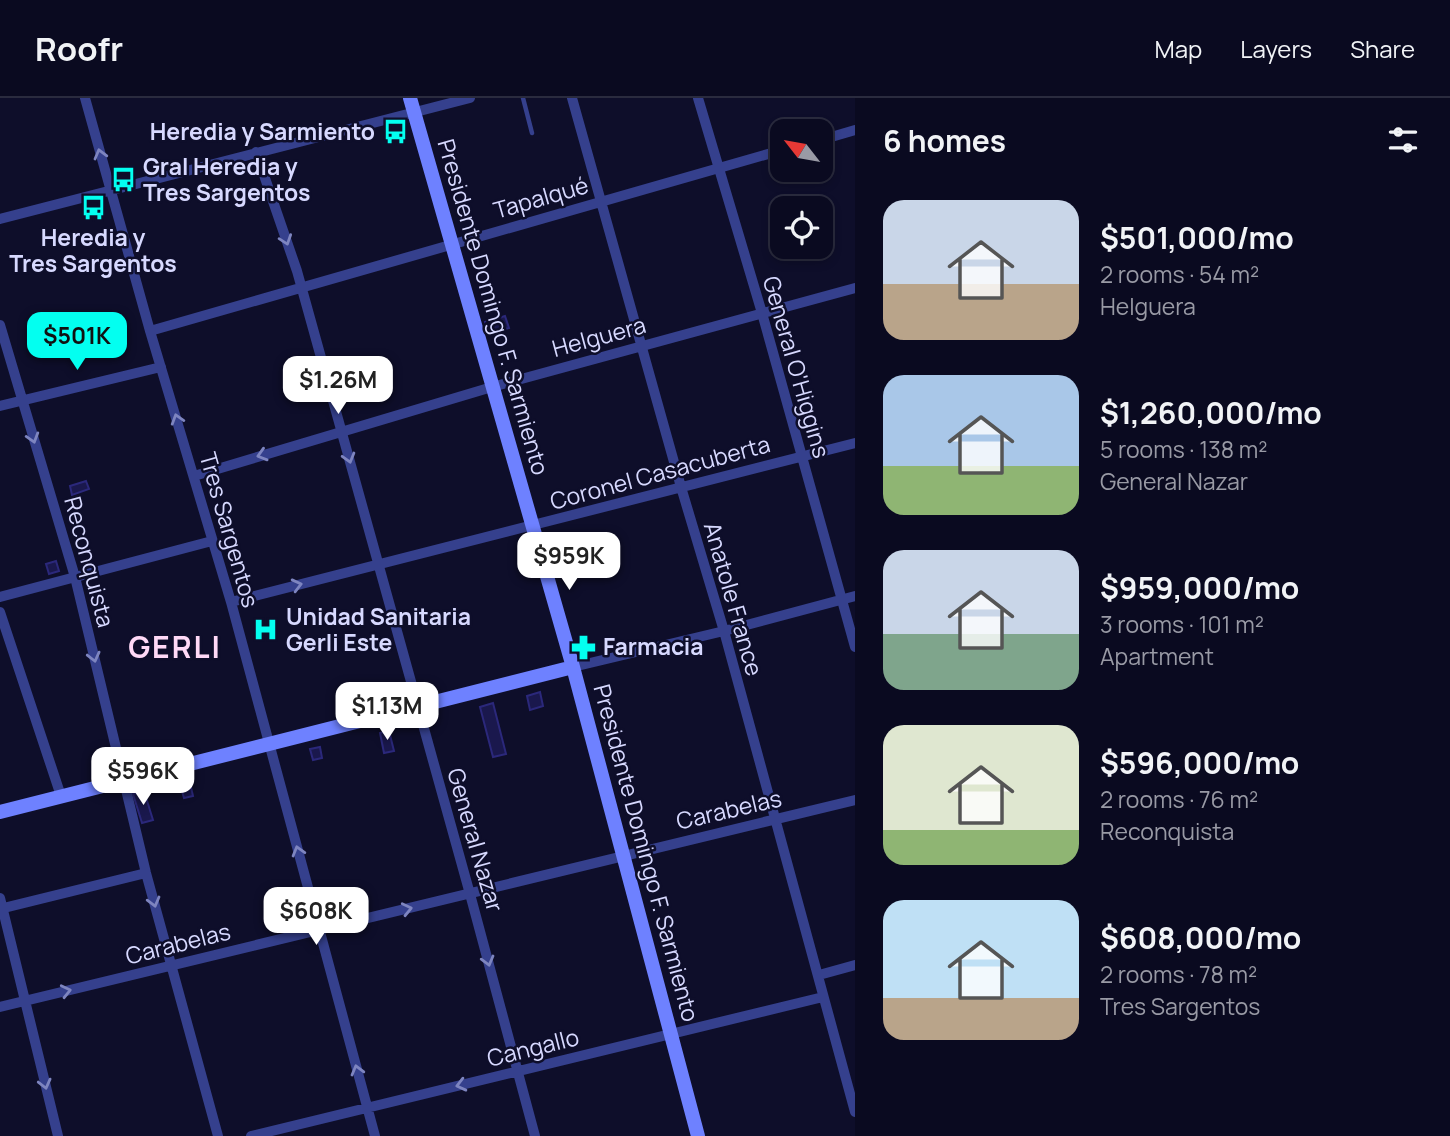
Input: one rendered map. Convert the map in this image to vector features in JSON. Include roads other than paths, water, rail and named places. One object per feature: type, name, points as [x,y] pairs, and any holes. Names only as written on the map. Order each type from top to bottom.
[{"type":"street","name":"Tres Sargentos","points":[[85,98],[150,331],[231,602],[375,1136]]},
{"type":"street","points":[[0,219],[256,152],[412,105],[470,98]]},
{"type":"street","name":"Anatole France","points":[[572,98],[724,631],[855,1112]]},
{"type":"street","name":"General O'Higgins","points":[[698,98],[762,313],[855,647]]},
{"type":"street","name":"Presidente Domingo F. Sarmiento","points":[[412,105],[573,667],[698,1136]]},
{"type":"street","points":[[833,136],[855,130]]},
{"type":"street","name":"General Nazar","points":[[256,152],[301,286],[470,894],[534,1136]]},
{"type":"street","name":"Tapalqué","points":[[150,331],[770,153]]},
{"type":"street","name":"Helguera","points":[[194,476],[492,387],[855,288]]},
{"type":"street","name":"Reconquista","points":[[0,325],[75,577],[146,873],[218,1136]]},
{"type":"street","points":[[0,406],[161,367]]},
{"type":"street","name":"Coronel Casacuberta","points":[[231,602],[855,443]]},
{"type":"street","points":[[0,597],[212,541]]},
{"type":"street","points":[[0,812],[855,596]]},
{"type":"street","points":[[0,612],[61,796]]},
{"type":"street","name":"Carabelas","points":[[0,1007],[855,800]]},
{"type":"street","points":[[58,1136],[1,905],[146,873]]},
{"type":"street","points":[[819,975],[855,965]]},
{"type":"street","name":"Cangallo","points":[[251,1136],[823,997]]},
{"type":"lane","points":[[523,98],[532,133]]},
{"type":"place","name":"Heredia y Sarmiento","points":[[395,132]]},
{"type":"place","name":"Gral Heredia y Tres Sargentos","points":[[123,180]]},
{"type":"place","name":"Heredia y Tres Sargentos","points":[[93,208]]},
{"type":"place","name":"Unidad Sanitaria Gerli Este","points":[[266,630]]},
{"type":"place","name":"Farmacia","points":[[583,647]]},
{"type":"district","name":"GERLI","points":[[175,648]]}]
